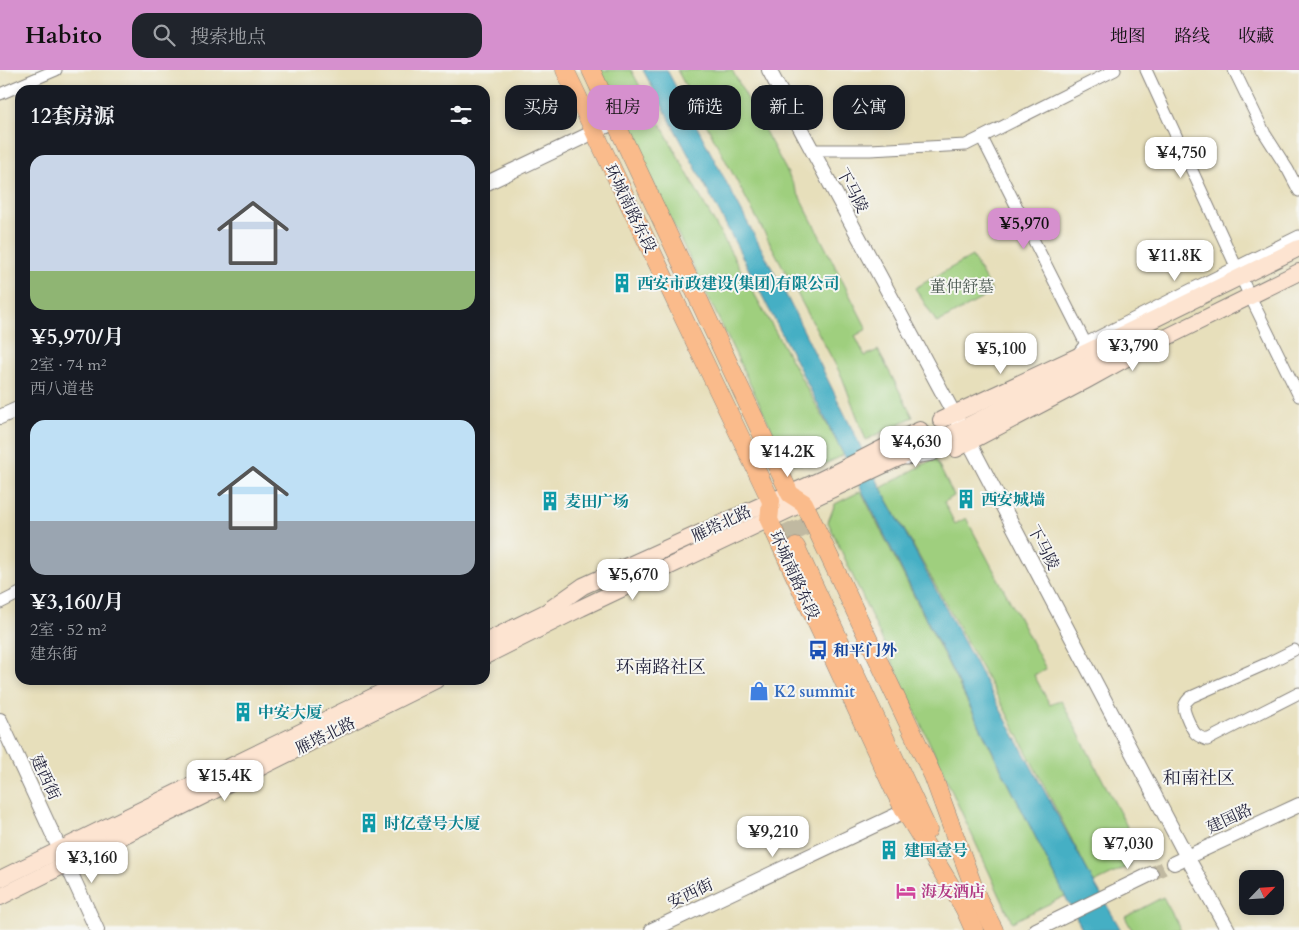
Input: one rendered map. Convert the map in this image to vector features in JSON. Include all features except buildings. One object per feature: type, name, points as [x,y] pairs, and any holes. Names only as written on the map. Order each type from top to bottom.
[{"type":"main road","name":"环城南路东段","points":[[565,70],[770,501],[769,520],[905,811],[972,906],[994,930]]},
{"type":"main road","name":"环城南路东段","points":[[591,70],[598,85]]},
{"type":"main road","name":"环城南路东段","points":[[619,130],[933,776],[972,906],[974,930]]},
{"type":"main road","points":[[959,439],[1299,248]]},
{"type":"main road","points":[[947,417],[1074,358],[1088,347],[1243,281],[1299,260]]},
{"type":"main road","points":[[1243,281],[1299,272]]},
{"type":"main road","points":[[797,498],[888,454],[920,430]]},
{"type":"main road","points":[[888,454],[931,450]]},
{"type":"main road","name":"雁塔北路","points":[[490,640],[546,612],[583,586],[770,501],[797,498]]},
{"type":"main road","name":"雁塔北路","points":[[490,654],[769,520],[797,498]]},
{"type":"main road","name":"环城南路东段","points":[[803,544],[972,906]]},
{"type":"main road","name":"雁塔北路","points":[[0,896],[64,856],[397,685]]},
{"type":"main road","name":"雁塔北路","points":[[0,879],[64,856],[425,685]]},
{"type":"street","points":[[21,85],[56,70]]},
{"type":"street","name":"下马陵","points":[[769,70],[812,150],[947,417],[1180,860],[1228,930]]},
{"type":"street","points":[[812,150],[870,150],[966,145],[1116,70]]},
{"type":"street","points":[[1146,70],[1243,281],[1299,396]]},
{"type":"street","points":[[1234,70],[1265,134],[1299,191]]},
{"type":"street","points":[[0,94],[15,88]]},
{"type":"street","points":[[490,182],[598,130]]},
{"type":"street","points":[[982,138],[1088,347]]},
{"type":"street","points":[[1243,281],[1299,236]]},
{"type":"street","points":[[0,417],[15,410]]},
{"type":"street","points":[[0,603],[15,596]]},
{"type":"street","points":[[1294,650],[1191,697],[1186,702],[1184,710],[1196,734],[1207,740],[1299,693]]},
{"type":"street","name":"建西街","points":[[0,720],[97,930]]},
{"type":"street","name":"建国路","points":[[1180,860],[1299,805]]},
{"type":"street","name":"安西街","points":[[652,930],[905,811]]},
{"type":"street","points":[[1036,930],[1151,874]]},
{"type":"green space","points":[[599,70],[631,70],[639,85],[606,85]]},
{"type":"green space","points":[[677,70],[732,70],[740,85],[685,85]]},
{"type":"green space","points":[[741,87],[751,105],[751,130],[764,130],[867,329],[855,336],[865,356],[878,350],[913,417],[866,440],[842,377],[709,130],[741,130]]},
{"type":"green space","points":[[659,121],[844,455],[821,466],[788,463],[628,130],[659,130]]},
{"type":"green space","name":"董仲舒墓","points":[[972,256],[991,290],[990,294],[937,323],[915,288]]},
{"type":"green space","points":[[935,458],[954,496],[944,502],[955,524],[966,518],[1046,669],[1034,675],[1050,705],[1061,700],[1133,838],[1120,845],[1131,865],[1094,883],[1006,712],[881,488]]},
{"type":"green space","points":[[861,491],[1065,896],[1012,922],[828,522],[835,504]]},
{"type":"green space","points":[[1163,897],[1181,930],[1132,930],[1125,917]]},
{"type":"water","points":[[643,70],[667,70],[675,85],[669,85],[669,118],[659,100],[659,85],[651,85]]},
{"type":"water","points":[[675,130],[699,130],[788,299],[881,488],[1121,930],[1083,930],[724,221]]},
{"type":"tunnel","points":[[933,455],[956,449]]},
{"type":"tunnel","points":[[788,495],[810,542]]},
{"type":"tunnel","points":[[774,500],[796,547]]},
{"type":"tunnel","points":[[1151,874],[1174,863]]},
{"type":"place","name":"西安市政建设(集团)有限公司","points":[[622,283]]},
{"type":"place","name":"西安城墙","points":[[966,499]]},
{"type":"place","name":"麦田广场","points":[[550,501]]},
{"type":"place","name":"和平门外","points":[[818,650]]},
{"type":"place","name":"K2 summit","points":[[759,691]]},
{"type":"place","name":"中安大厦","points":[[243,712]]},
{"type":"place","name":"时亿壹号大厦","points":[[369,823]]},
{"type":"place","name":"建国壹号","points":[[889,850]]},
{"type":"place","name":"海友酒店","points":[[906,891]]},
{"type":"district","name":"环南路社区","points":[[661,667]]},
{"type":"district","name":"和南社区","points":[[1199,778]]}]
